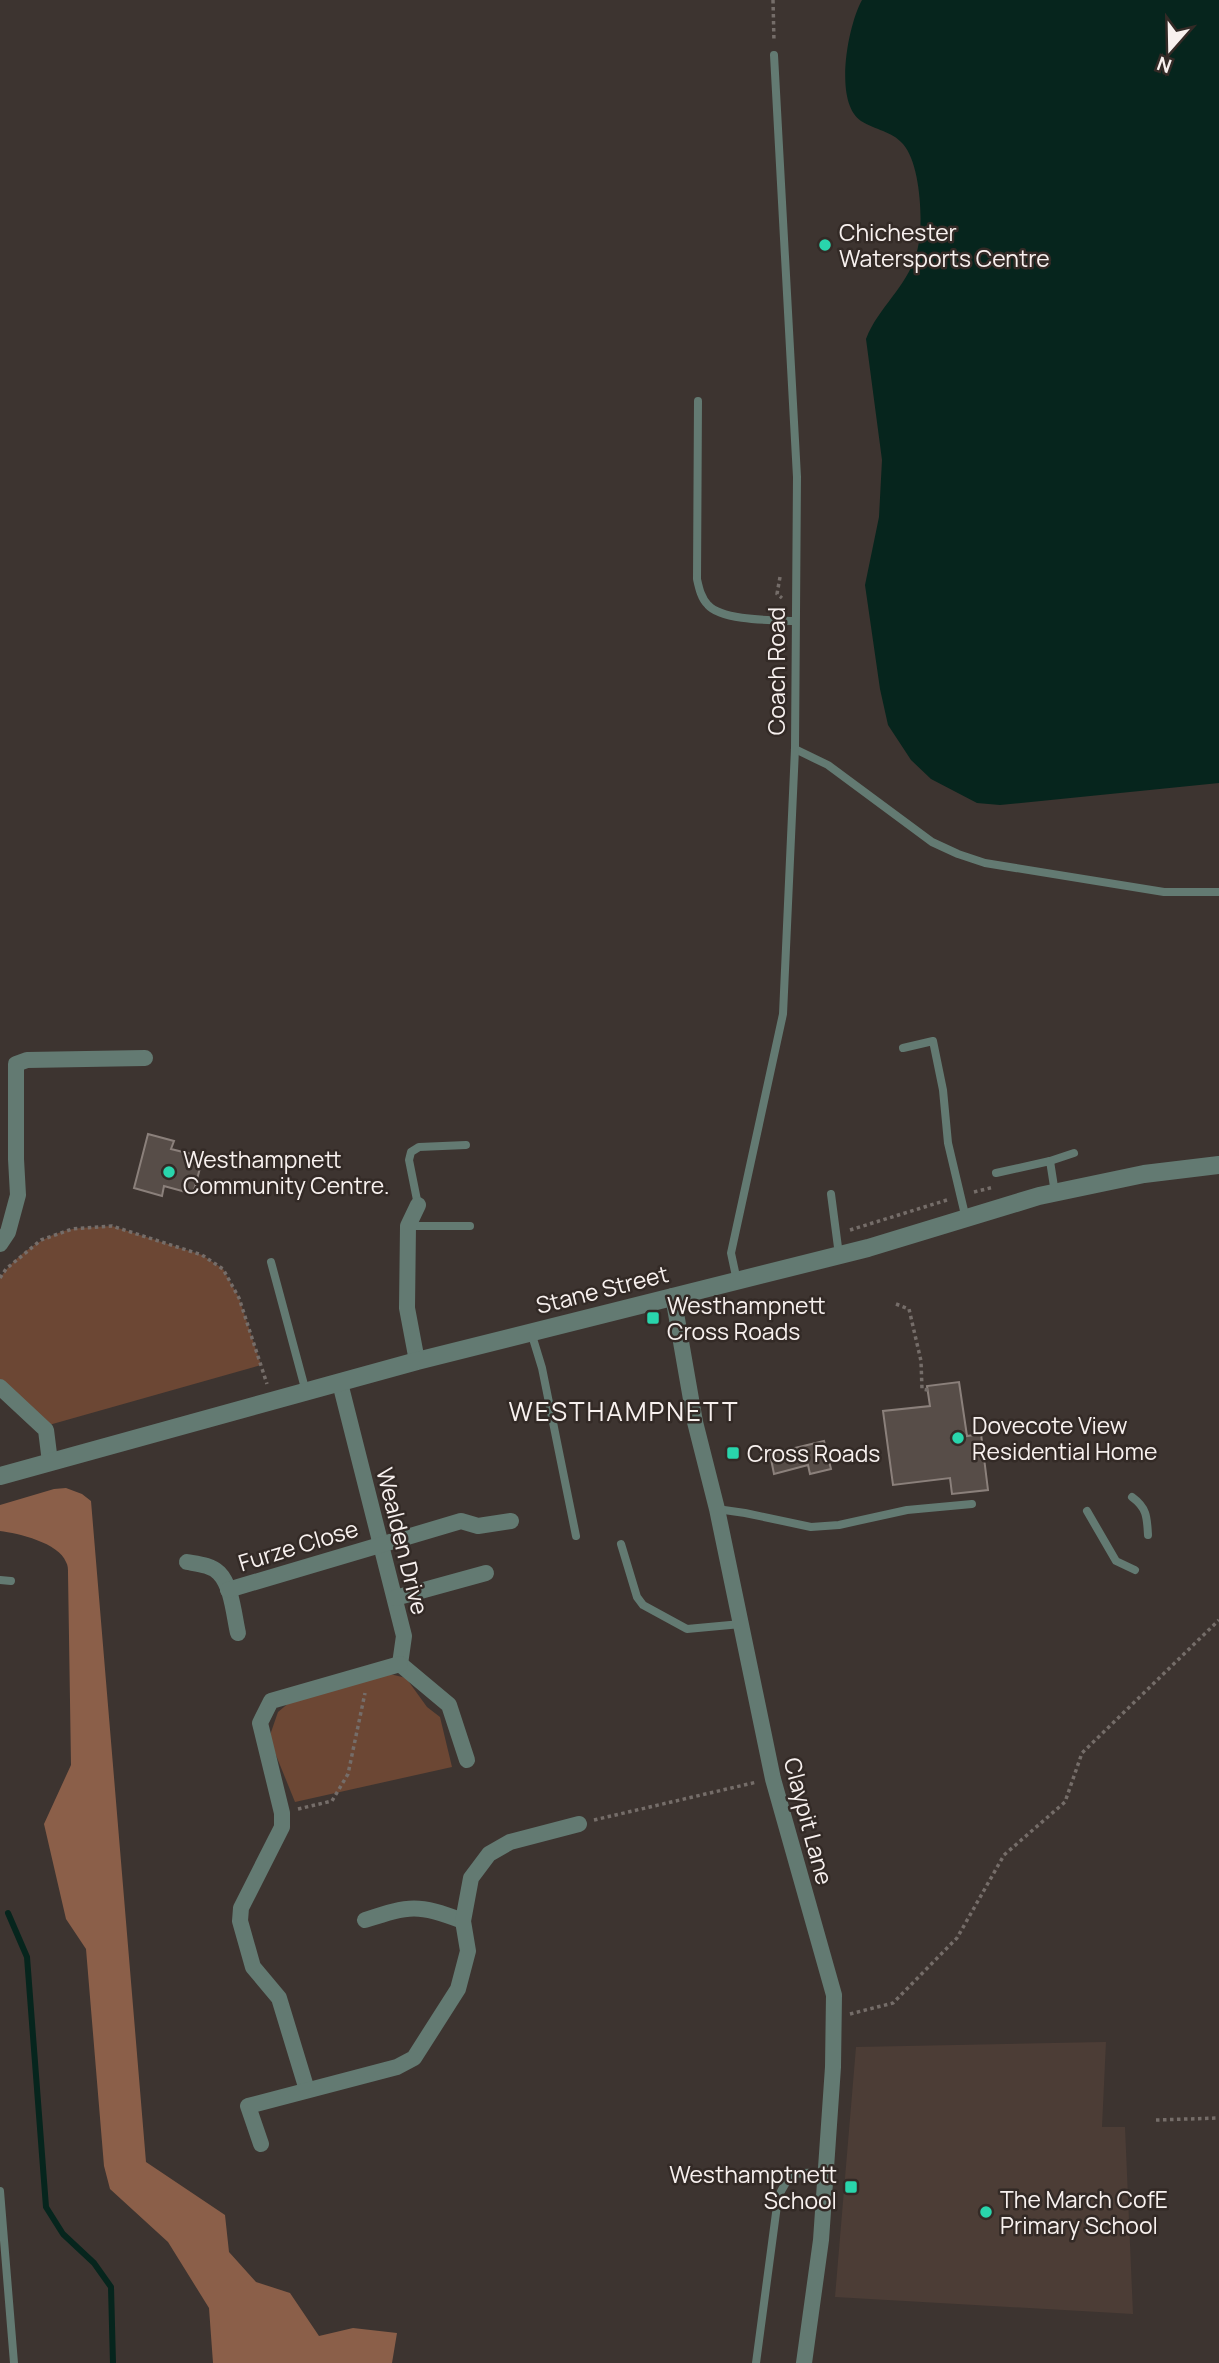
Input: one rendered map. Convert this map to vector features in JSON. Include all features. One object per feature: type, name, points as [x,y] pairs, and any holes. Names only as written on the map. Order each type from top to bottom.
[{"type":"street","points":[[0,1244],[8,1232],[18,1195],[15,1147],[16,1064],[27,1060],[145,1058]]},
{"type":"street","name":"Stane Street","points":[[0,1476],[417,1362],[839,1255],[1055,1193],[1144,1174],[1219,1165]]},
{"type":"street","points":[[417,1362],[407,1308],[408,1226],[418,1205]]},
{"type":"street","name":"Claypit Lane","points":[[673,1296],[695,1422],[717,1509],[773,1779],[834,1994],[833,2067],[821,2240],[804,2363]]},
{"type":"street","name":"Wealden Drive","points":[[340,1383],[404,1636],[400,1664]]},
{"type":"street","points":[[0,1388],[46,1430],[50,1462]]},
{"type":"street","name":"Furze Close","points":[[228,1590],[461,1521],[478,1526],[511,1521]]},
{"type":"street","name":"Furze Close","points":[[187,1562],[206,1565],[220,1574],[228,1590],[238,1633]]},
{"type":"street","name":"Wealden Drive","points":[[395,1598],[486,1573]]},
{"type":"street","points":[[307,2090],[279,1998],[253,1966],[240,1921],[241,1908],[282,1827],[282,1813],[260,1723],[271,1702],[400,1664],[449,1704],[467,1760]]},
{"type":"street","points":[[261,2144],[248,2106],[397,2067],[414,2058],[458,1989],[468,1951],[463,1921],[471,1878],[489,1854],[510,1842],[579,1824]]},
{"type":"street","points":[[365,1920],[402,1908],[428,1908],[463,1921]]},
{"type":"lane","name":"Coach Road","points":[[737,1281],[731,1253],[783,1014],[795,749],[797,477],[774,55]]},
{"type":"lane","points":[[698,401],[697,579],[702,596],[709,607],[729,615],[795,621]]},
{"type":"lane","points":[[795,749],[828,765],[932,842],[985,863],[1164,892],[1219,892]]},
{"type":"lane","points":[[903,1048],[933,1041],[943,1090],[948,1143],[966,1219]]},
{"type":"lane","points":[[418,1205],[409,1160],[411,1152],[419,1147],[466,1145]]},
{"type":"lane","points":[[996,1173],[1074,1153]]},
{"type":"lane","points":[[1050,1161],[1055,1193]]},
{"type":"lane","points":[[831,1194],[839,1255]]},
{"type":"lane","points":[[408,1226],[470,1226]]},
{"type":"lane","points":[[271,1262],[306,1392]]},
{"type":"lane","points":[[531,1332],[542,1368],[576,1536]]},
{"type":"lane","points":[[1132,1497],[1142,1504],[1146,1513],[1148,1535]]},
{"type":"lane","points":[[717,1509],[811,1527],[839,1525],[907,1510],[972,1504]]},
{"type":"lane","points":[[1087,1511],[1116,1561],[1135,1570]]},
{"type":"lane","points":[[621,1544],[637,1597],[643,1605],[687,1629],[741,1624]]},
{"type":"lane","points":[[0,1580],[11,1581]]},
{"type":"lane","points":[[756,2363],[778,2199],[783,2185],[790,2176],[802,2172],[825,2174]]},
{"type":"lane","points":[[0,2191],[14,2363]]},
{"type":"path","points":[[773,0],[774,55]]},
{"type":"path","points":[[0,1278],[6,1269],[41,1240],[72,1229],[113,1226],[202,1255],[223,1269],[239,1298],[268,1387]]},
{"type":"path","points":[[896,1304],[909,1309],[921,1361],[922,1389],[928,1390]]},
{"type":"path","points":[[834,2018],[894,2003],[957,1938],[1004,1855],[1065,1802],[1082,1754],[1219,1620]]},
{"type":"path","points":[[282,1813],[332,1801],[348,1774],[368,1675]]},
{"type":"path","points":[[579,1824],[773,1779]]},
{"type":"path","points":[[1156,2120],[1219,2118]]},
{"type":"shaded area","points":[[112,1226],[202,1255],[223,1269],[239,1298],[261,1365],[49,1425],[0,1379],[0,1278],[23,1254],[52,1236],[73,1229]]},
{"type":"shaded area","points":[[66,1488],[91,1501],[146,2162],[225,2215],[229,2252],[256,2282],[290,2293],[319,2336],[353,2328],[397,2333],[392,2363],[213,2363],[209,2308],[168,2242],[110,2189],[104,2166],[86,1949],[66,1919],[44,1824],[71,1765],[68,1567],[62,1555],[47,1544],[0,1531],[0,1505]]},
{"type":"shaded area","points":[[390,1674],[406,1678],[427,1707],[440,1717],[452,1767],[295,1802],[269,1738],[278,1712],[290,1702]]},
{"type":"shaded area","name":"The March CofE Primary School","points":[[1106,2042],[1102,2127],[1125,2127],[1133,2314],[835,2297],[856,2047]]},
{"type":"water","points":[[862,0],[1219,0],[1219,783],[1000,805],[977,803],[931,779],[911,760],[888,725],[865,585],[879,517],[882,460],[866,339],[910,270],[919,242],[920,205],[917,177],[903,144],[894,136],[861,121],[852,111],[847,98],[845,81],[848,44]]},
{"type":"building","name":"Westhampnett Community Centre.","points":[[148,1134],[174,1141],[171,1149],[203,1157],[193,1194],[164,1186],[162,1196],[134,1188]]},
{"type":"building","name":"Dovecote View Residential Home","points":[[959,1382],[967,1436],[981,1434],[988,1490],[952,1494],[950,1478],[893,1485],[883,1411],[930,1406],[927,1386]]},
{"type":"building","points":[[824,1441],[831,1469],[810,1474],[808,1465],[774,1474],[770,1454]]},
{"type":"waterway","points":[[8,1913],[27,1957],[46,2207],[63,2234],[94,2263],[111,2287],[113,2363]]},
{"type":"place","name":"Chichester Watersports Centre","points":[[825,245]]},
{"type":"place","name":"Westhampnett Community Centre.","points":[[169,1172]]},
{"type":"place","name":"Westhampnett Cross Roads","points":[[653,1318]]},
{"type":"place","name":"Dovecote View Residential Home","points":[[958,1438]]},
{"type":"place","name":"Cross Roads","points":[[733,1453]]},
{"type":"place","name":"Westhamptnett School","points":[[851,2187]]},
{"type":"place","name":"The March CofE Primary School","points":[[986,2212]]},
{"type":"district","name":"WESTHAMPNETT","points":[[624,1411]]}]
